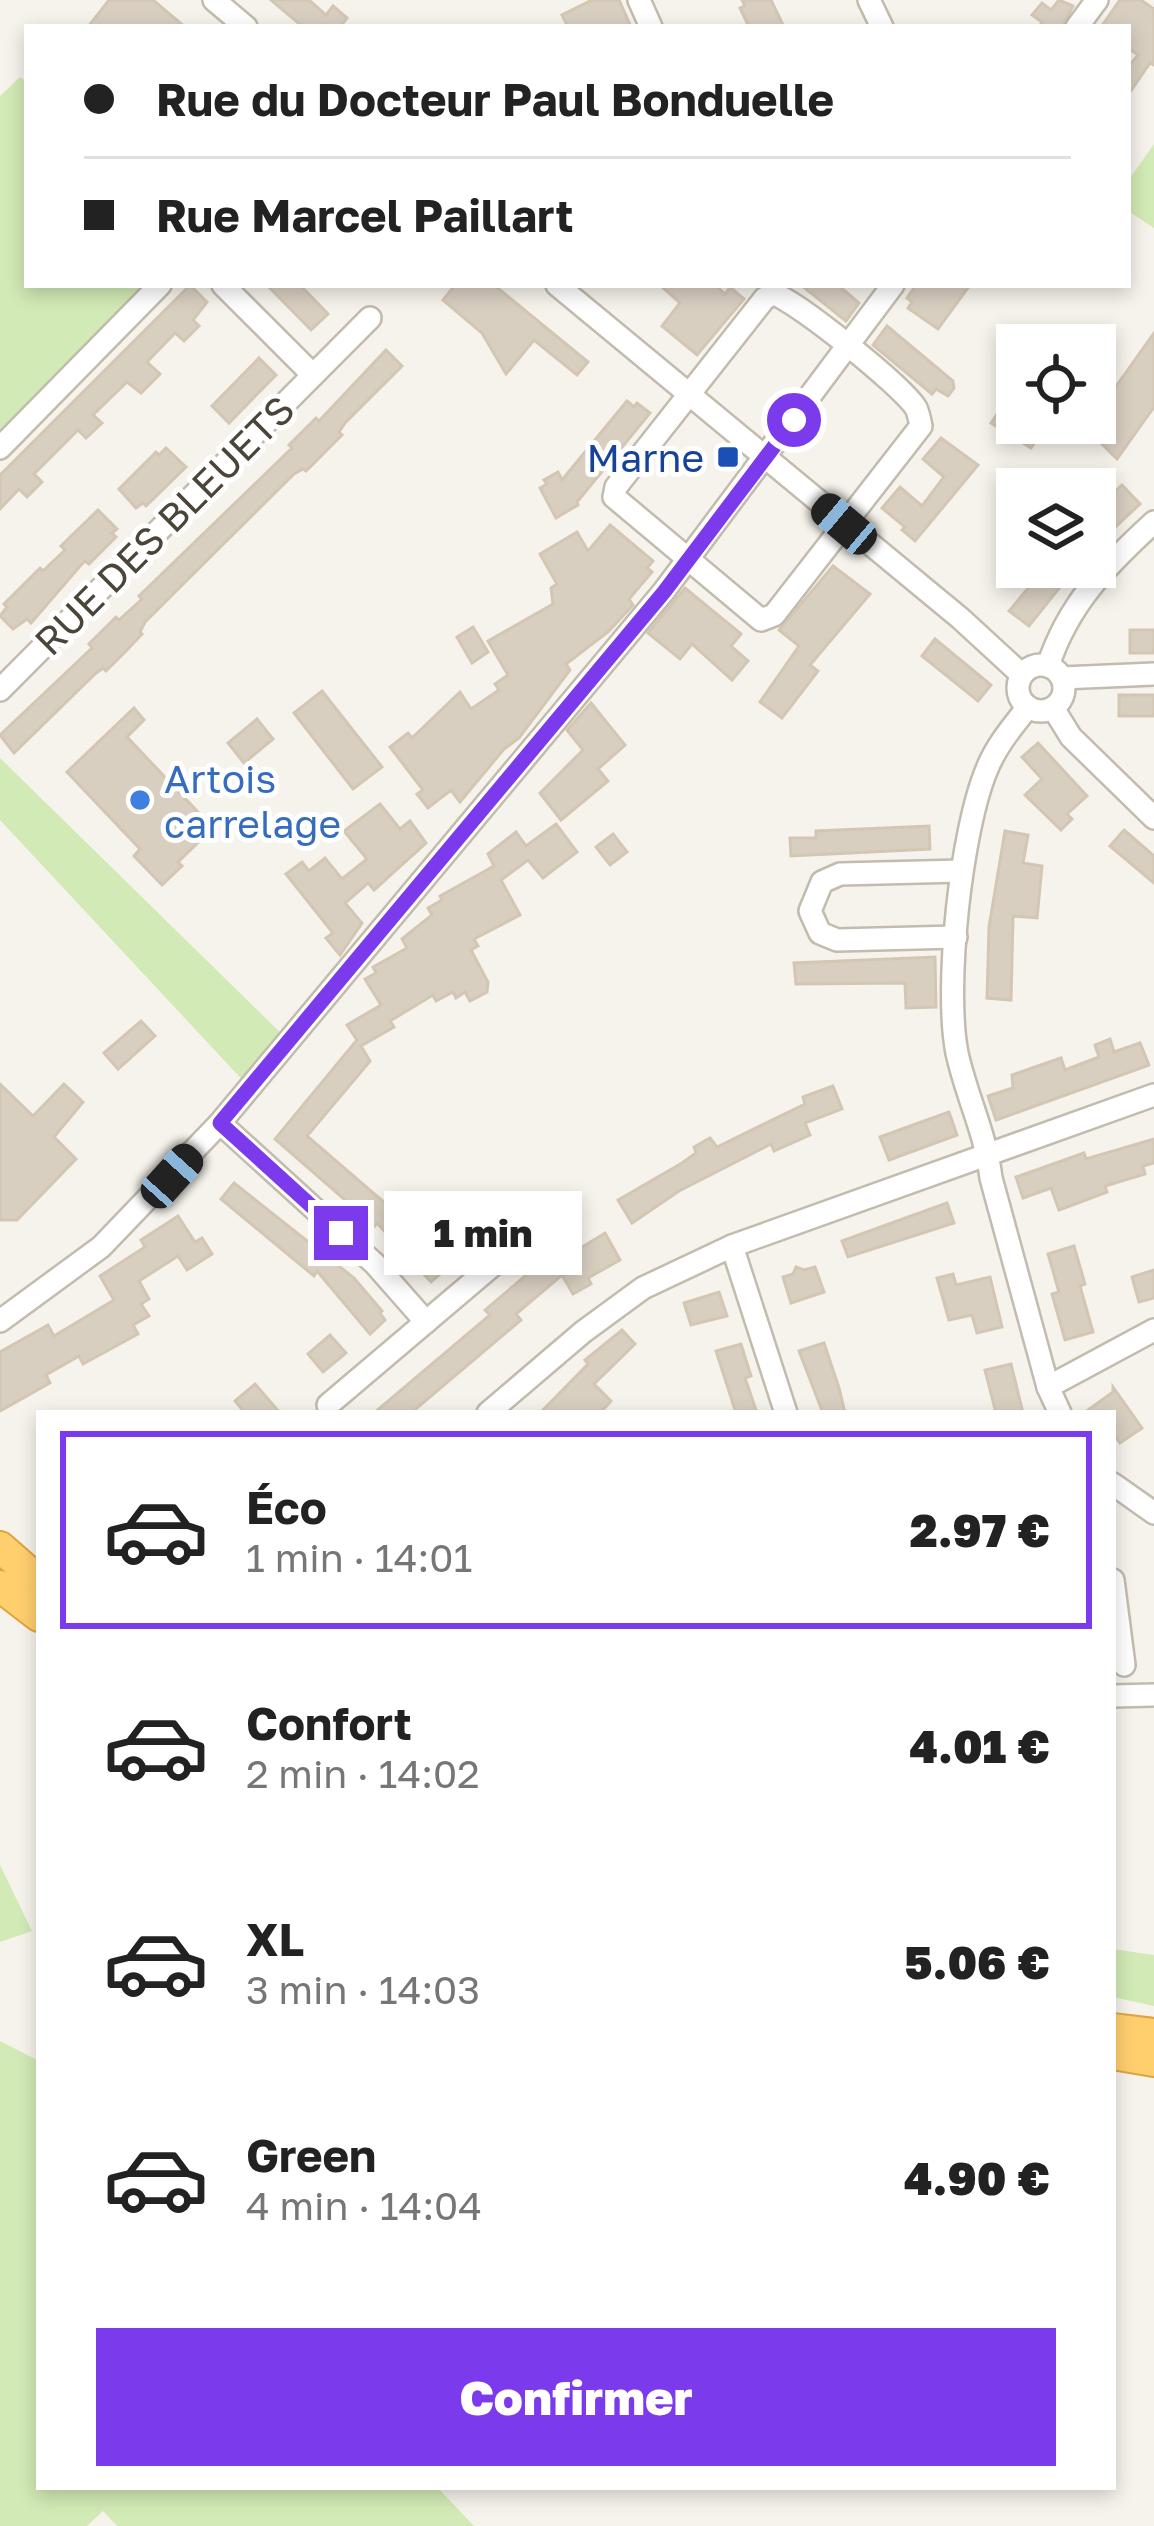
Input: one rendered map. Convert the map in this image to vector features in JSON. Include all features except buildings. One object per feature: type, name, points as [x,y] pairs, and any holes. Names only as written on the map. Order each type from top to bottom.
[{"type":"highway","points":[[0,1547],[36,1578]]},
{"type":"highway","points":[[0,1586],[36,1614]]},
{"type":"highway","points":[[1116,2029],[1154,2034]]},
{"type":"highway","points":[[1116,2055],[1154,2061]]},
{"type":"street","points":[[214,0],[242,24]]},
{"type":"street","points":[[0,448],[157,288]]},
{"type":"street","name":"RUE DES BLEUETS","points":[[226,288],[313,375]]},
{"type":"street","points":[[561,288],[960,618],[1022,675]]},
{"type":"street","points":[[0,1321],[101,1247],[220,1123],[688,561],[891,288]]},
{"type":"street","points":[[772,290],[917,410],[921,426],[774,615],[760,620],[614,497],[616,487],[772,290]]},
{"type":"street","name":"RUE DES BLEUETS","points":[[5,675],[370,318]]},
{"type":"street","points":[[1154,522],[1109,562],[1080,598],[1056,641],[1055,672],[1064,695],[1053,709],[1040,712],[1028,707],[1018,692],[1022,675],[1034,666],[1055,672],[1154,674]]},
{"type":"street","points":[[1028,707],[986,770],[961,871],[952,1018],[991,1178],[1048,1387],[1059,1410]]},
{"type":"street","points":[[1053,709],[1071,737],[1154,818]]},
{"type":"street","points":[[956,938],[837,940],[820,933],[810,911],[822,882],[839,874],[961,871]]},
{"type":"street","points":[[492,1410],[643,1288],[732,1246],[1154,1095]]},
{"type":"street","points":[[220,1123],[376,1264],[425,1322]]},
{"type":"street","points":[[732,1246],[785,1410]]},
{"type":"street","points":[[328,1405],[499,1260]]},
{"type":"street","points":[[1048,1387],[1154,1330]]},
{"type":"street","points":[[1116,1486],[1154,1513]]},
{"type":"street","points":[[1116,1603],[1124,1665]]},
{"type":"street","points":[[1116,1696],[1154,1695]]},
{"type":"green space","points":[[20,77],[24,80],[24,288],[157,288],[0,448],[0,96]]},
{"type":"green space","points":[[1154,144],[1154,228],[1131,213],[1131,177]]},
{"type":"green space","points":[[0,758],[288,1040],[249,1087],[0,820]]},
{"type":"green space","points":[[0,1865],[32,1931],[0,1942]]},
{"type":"green space","points":[[1116,1949],[1154,1955],[1154,2006],[1116,1998]]},
{"type":"green space","points":[[0,2041],[36,2059],[36,2490],[440,2490],[474,2526],[117,2526],[103,2511],[87,2526],[0,2526]]},
{"type":"place","name":"Marne","points":[[728,457]]},
{"type":"place","name":"Artois carrelage","points":[[140,800]]},
{"type":"route","points":[[341,1233],[220,1123],[664,592],[794,420]]}]
